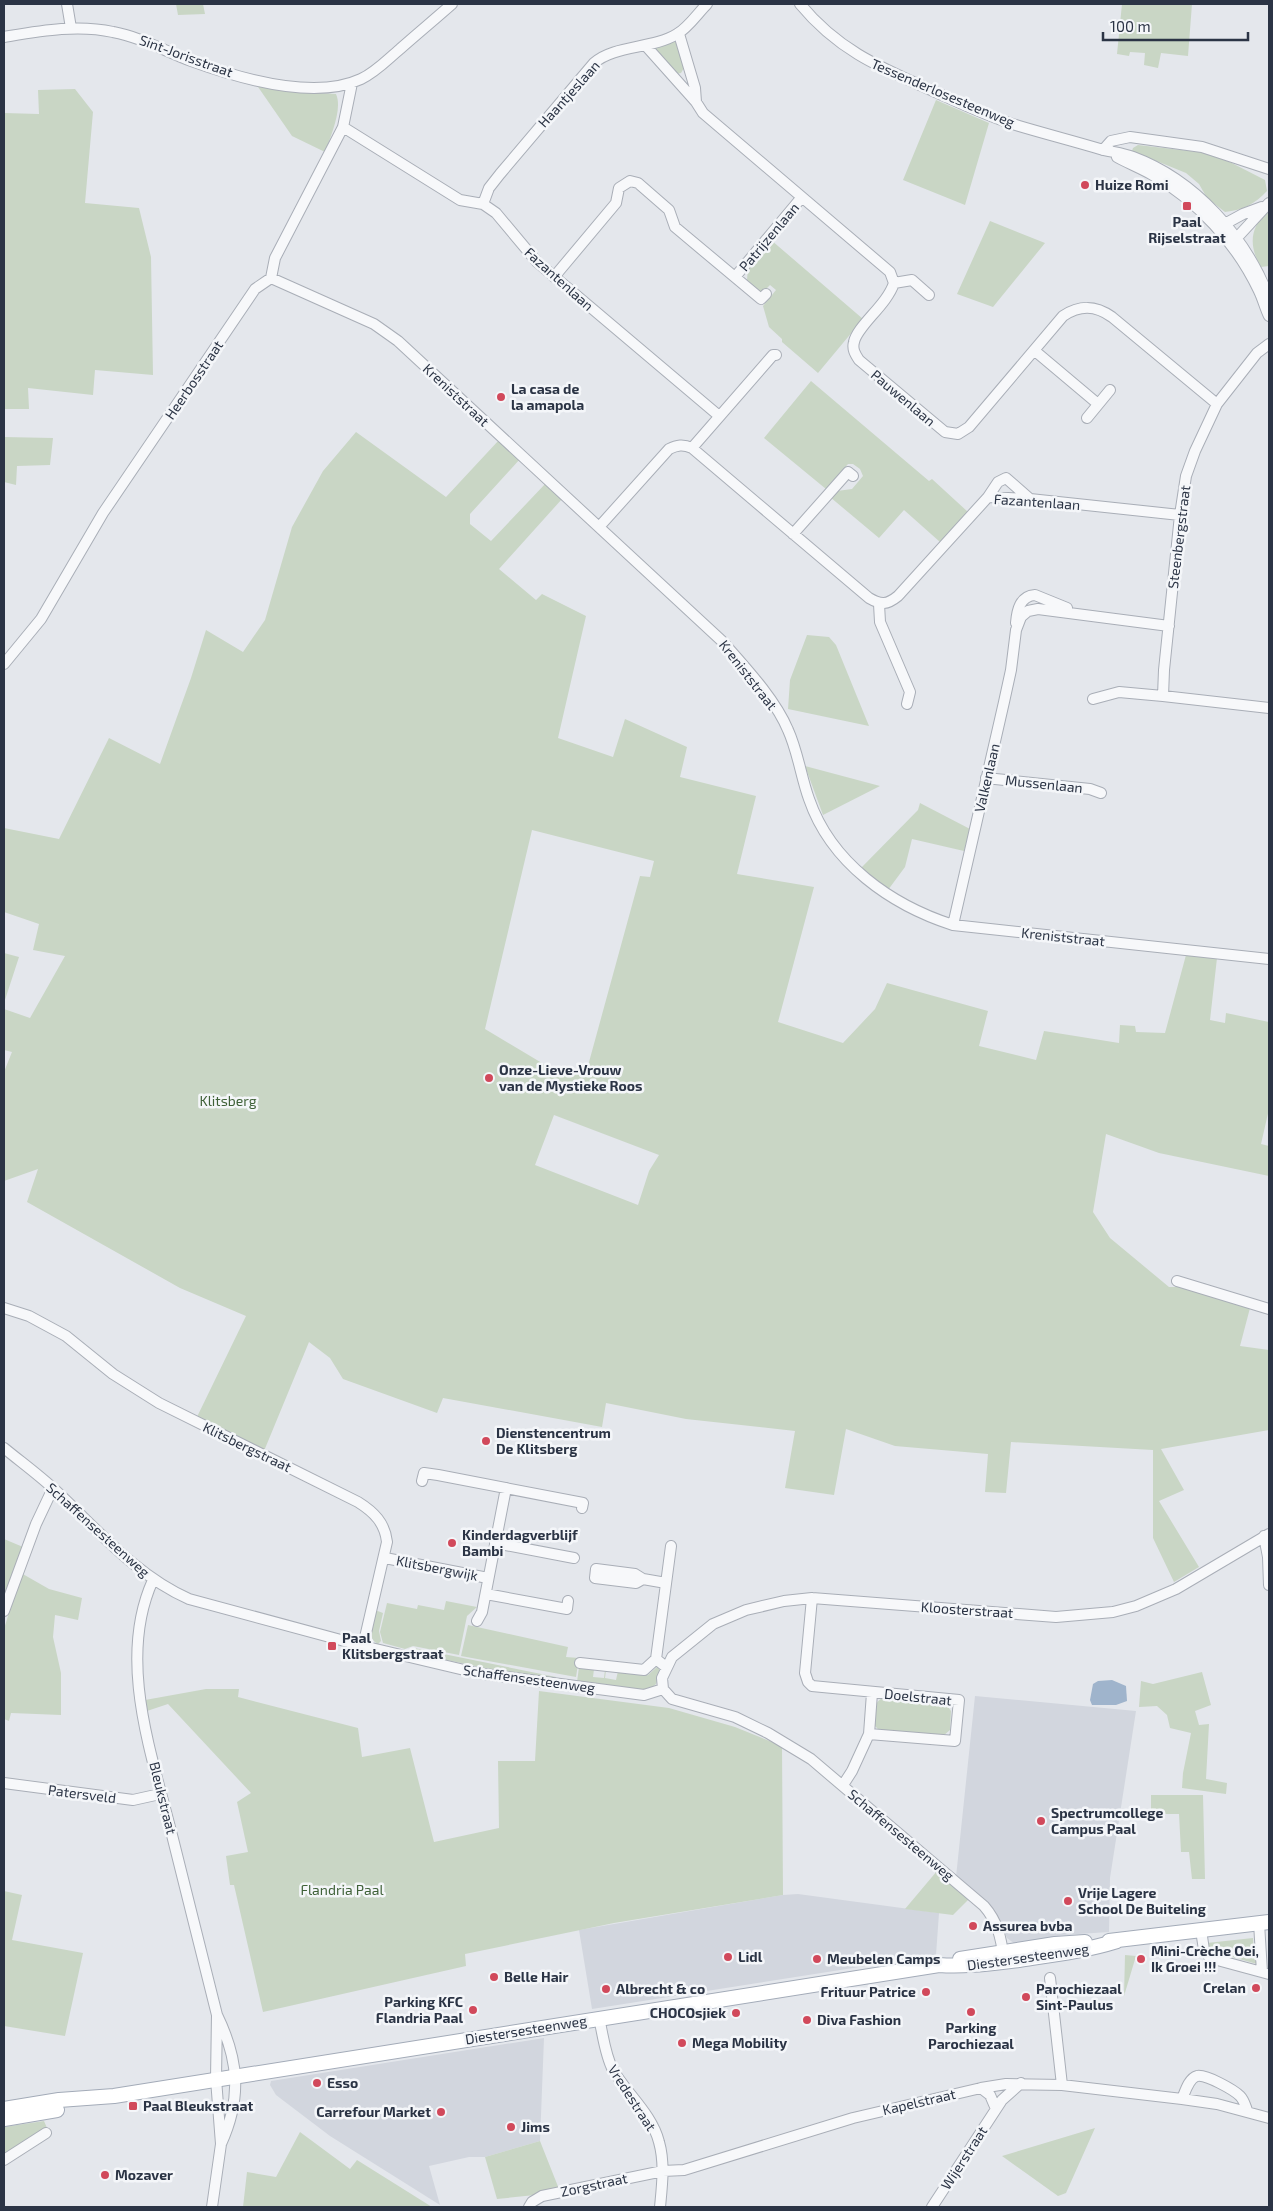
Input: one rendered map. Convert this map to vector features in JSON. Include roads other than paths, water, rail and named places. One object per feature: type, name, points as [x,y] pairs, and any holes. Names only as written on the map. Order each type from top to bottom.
[{"type":"main road","name":"Diestersesteenweg","points":[[4,2109],[60,2100],[114,2096],[939,1965],[952,1960],[1003,1956],[1061,1943],[1117,1941],[1264,1922]]},
{"type":"main road","name":"Diestersesteenweg","points":[[4,2118],[100,2102],[114,2096]]},
{"type":"street","points":[[67,4],[71,28]]},
{"type":"street","name":"Sint-Jorisstraat","points":[[4,37],[71,28],[106,30],[129,35],[209,67],[284,85],[317,88],[342,86],[362,78],[378,68],[452,4]]},
{"type":"street","name":"Haantjeslaan","points":[[483,204],[489,188],[500,174],[594,63],[605,56],[646,46],[679,34],[707,4]]},
{"type":"street","name":"Tessenderlosesteenweg","points":[[800,4],[834,38],[858,56],[886,70],[960,103],[1016,125],[1103,150],[1152,174],[1221,226],[1254,264],[1269,298]]},
{"type":"street","points":[[679,34],[695,88],[696,102]]},
{"type":"street","points":[[646,46],[696,102],[702,113],[890,272],[894,283],[912,280],[929,295]]},
{"type":"street","points":[[674,77],[684,77],[688,69]]},
{"type":"street","points":[[271,278],[275,258],[343,126],[352,82]]},
{"type":"street","name":"Fazantenlaan","points":[[343,126],[460,200],[483,204],[496,213],[537,262],[718,415]]},
{"type":"street","points":[[1103,150],[1111,141],[1130,138],[1202,147],[1269,169]]},
{"type":"street","name":"Patrijzenlaan","points":[[554,277],[616,203],[619,188],[630,181],[638,184],[669,210],[675,226],[761,299],[766,294]]},
{"type":"street","name":"Patrijzenlaan","points":[[735,277],[802,197]]},
{"type":"street","points":[[1221,226],[1267,204]]},
{"type":"street","points":[[1234,242],[1267,204]]},
{"type":"street","name":"Tessenderlosesteenweg","points":[[1234,242],[1269,316]]},
{"type":"street","name":"Kreniststraat","points":[[271,278],[374,324],[398,341],[723,642],[763,690],[788,730],[810,802],[826,834],[849,864],[876,887],[913,910],[953,925],[1269,959]]},
{"type":"street","name":"Heerbosstraat","points":[[4,664],[41,619],[99,520],[255,289],[271,278]]},
{"type":"street","name":"Pauwenlaan","points":[[894,283],[891,294],[854,341],[853,352],[858,360],[946,432],[958,434],[969,427],[1063,316],[1078,308],[1095,308],[1112,316],[1217,404]]},
{"type":"street","name":"Steenbergstraat","points":[[1163,696],[1180,515],[1186,476],[1195,451],[1217,404],[1257,353],[1269,344]]},
{"type":"street","points":[[1035,351],[1098,404]]},
{"type":"street","points":[[692,448],[718,415],[726,410],[773,355],[776,356]]},
{"type":"street","points":[[1086,418],[1110,390]]},
{"type":"street","points":[[598,527],[669,449],[680,445],[692,448],[869,598],[879,604],[880,622],[910,692],[907,704]]},
{"type":"street","points":[[793,534],[848,472],[853,476]]},
{"type":"street","points":[[988,497],[998,482],[1006,478],[1030,499]]},
{"type":"street","name":"Fazantenlaan","points":[[879,604],[889,603],[898,596],[988,497],[1030,499],[1180,515]]},
{"type":"street","name":"Valkenlaan","points":[[953,925],[1008,684],[1016,630],[1021,617],[1032,609],[1169,626]]},
{"type":"street","points":[[1093,699],[1119,692],[1269,708]]},
{"type":"street","name":"Mussenlaan","points":[[986,778],[1090,789],[1100,793]]},
{"type":"street","points":[[1177,1281],[1269,1309]]},
{"type":"street","name":"Klitsbergstraat","points":[[4,1308],[29,1316],[66,1336],[113,1374],[159,1403],[369,1509],[383,1525],[388,1542],[363,1646]]},
{"type":"street","name":"Schaffensesteenweg","points":[[4,1448],[53,1488],[124,1556],[153,1580],[177,1594],[201,1603],[363,1646],[450,1667],[503,1677],[644,1695],[663,1689],[672,1699],[735,1718],[768,1733],[811,1759],[984,1906],[996,1920],[1003,1956]]},
{"type":"street","points":[[422,1480],[424,1473],[583,1503],[582,1508]]},
{"type":"street","points":[[4,1611],[36,1524],[53,1488]]},
{"type":"street","name":"Klitsbergwijk","points":[[476,1621],[482,1612],[506,1488]]},
{"type":"street","points":[[1267,1535],[1269,1585]]},
{"type":"street","name":"Kloosterstraat","points":[[666,1667],[676,1652],[713,1624],[746,1610],[784,1601],[812,1598],[1056,1617],[1114,1612],[1136,1606],[1176,1589],[1267,1535]]},
{"type":"street","points":[[495,1543],[574,1558]]},
{"type":"street","points":[[580,1663],[644,1670],[656,1660],[671,1546]]},
{"type":"street","name":"Klitsbergwijk","points":[[385,1558],[488,1578]]},
{"type":"street","points":[[643,1579],[666,1583]]},
{"type":"street","name":"Bleukstraat","points":[[153,1580],[145,1597],[139,1631],[138,1667],[141,1702],[160,1794],[217,2015],[228,2042],[236,2076],[236,2098],[233,2111],[220,2144]]},
{"type":"street","name":"Klitsbergwijk","points":[[486,1594],[567,1609],[568,1601]]},
{"type":"street","name":"Doelstraat","points":[[812,1598],[805,1673],[808,1682],[817,1687],[959,1700],[954,1741],[869,1734]]},
{"type":"street","points":[[656,1660],[666,1667],[662,1678],[663,1689]]},
{"type":"street","name":"Doelstraat","points":[[843,1785],[852,1771],[869,1734],[872,1692]]},
{"type":"street","name":"Patersveld","points":[[4,1783],[133,1800],[160,1794]]},
{"type":"street","points":[[1201,1930],[1204,1950],[1208,1957],[1266,1973],[1264,1922]]},
{"type":"street","points":[[1050,1978],[1062,2085]]},
{"type":"street","name":"Bleukstraat","points":[[217,2015],[216,2079],[220,2144]]},
{"type":"street","name":"Vredestraat","points":[[599,2018],[608,2060],[614,2072],[651,2124],[659,2141],[663,2171],[660,2207]]},
{"type":"street","points":[[1182,2098],[1192,2079],[1198,2076],[1205,2076],[1239,2095],[1247,2110]]},
{"type":"street","name":"Kapelstraat","points":[[663,2171],[684,2170],[853,2118],[981,2088],[1021,2083],[1062,2085],[1182,2098],[1247,2110],[1269,2118]]},
{"type":"street","name":"Wijerstraat","points":[[932,2207],[1002,2100],[1021,2083]]},
{"type":"street","points":[[981,2088],[990,2095],[996,2110]]},
{"type":"street","points":[[4,2160],[46,2133]]},
{"type":"street","points":[[212,2207],[220,2144]]},
{"type":"street","name":"Zorgstraat","points":[[529,2207],[532,2202],[542,2196],[663,2171]]},
{"type":"water","points":[[1112,1680],[1126,1686],[1127,1701],[1116,1705],[1092,1705],[1090,1700],[1093,1684],[1098,1681]]},
{"type":"place","name":"Huize Romi","points":[[1085,185]]},
{"type":"place","name":"Paal Rijselstraat","points":[[1187,206]]},
{"type":"place","name":"La casa de la amapola","points":[[501,397]]},
{"type":"place","name":"Onze-Lieve-Vrouw van de Mystieke Roos","points":[[489,1078]]},
{"type":"place","name":"Dienstencentrum De Klitsberg","points":[[486,1441]]},
{"type":"place","name":"Kinderdagverblijf Bambi","points":[[452,1543]]},
{"type":"place","name":"Paal Klitsbergstraat","points":[[332,1646]]},
{"type":"place","name":"Spectrumcollege Campus Paal","points":[[1041,1821]]},
{"type":"place","name":"Vrije Lagere School De Buiteling","points":[[1068,1901]]},
{"type":"place","name":"Assurea bvba","points":[[973,1926]]},
{"type":"place","name":"Lidl","points":[[728,1957]]},
{"type":"place","name":"Meubelen Camps","points":[[817,1959]]},
{"type":"place","name":"Mini-Crèche Oei, Ik Groei !!!","points":[[1141,1959]]},
{"type":"place","name":"Belle Hair","points":[[494,1977]]},
{"type":"place","name":"Crelan","points":[[1256,1988]]},
{"type":"place","name":"Albrecht & co","points":[[606,1989]]},
{"type":"place","name":"Frituur Patrice","points":[[926,1992]]},
{"type":"place","name":"Parochiezaal Sint-Paulus","points":[[1026,1997]]},
{"type":"place","name":"Parking KFC Flandria Paal","points":[[473,2010]]},
{"type":"place","name":"Parking Parochiezaal","points":[[971,2012]]},
{"type":"place","name":"CHOCOsjiek","points":[[736,2013]]},
{"type":"place","name":"Diva Fashion","points":[[807,2020]]},
{"type":"place","name":"Mega Mobility","points":[[682,2043]]},
{"type":"place","name":"Esso","points":[[317,2083]]},
{"type":"place","name":"Paal Bleukstraat","points":[[133,2106]]},
{"type":"place","name":"Carrefour Market","points":[[441,2112]]},
{"type":"place","name":"Jims","points":[[511,2127]]},
{"type":"place","name":"Mozaver","points":[[105,2175]]},
{"type":"park label","name":"Klitsberg","points":[[228,1101]]},
{"type":"park label","name":"Flandria Paal","points":[[342,1890]]}]
